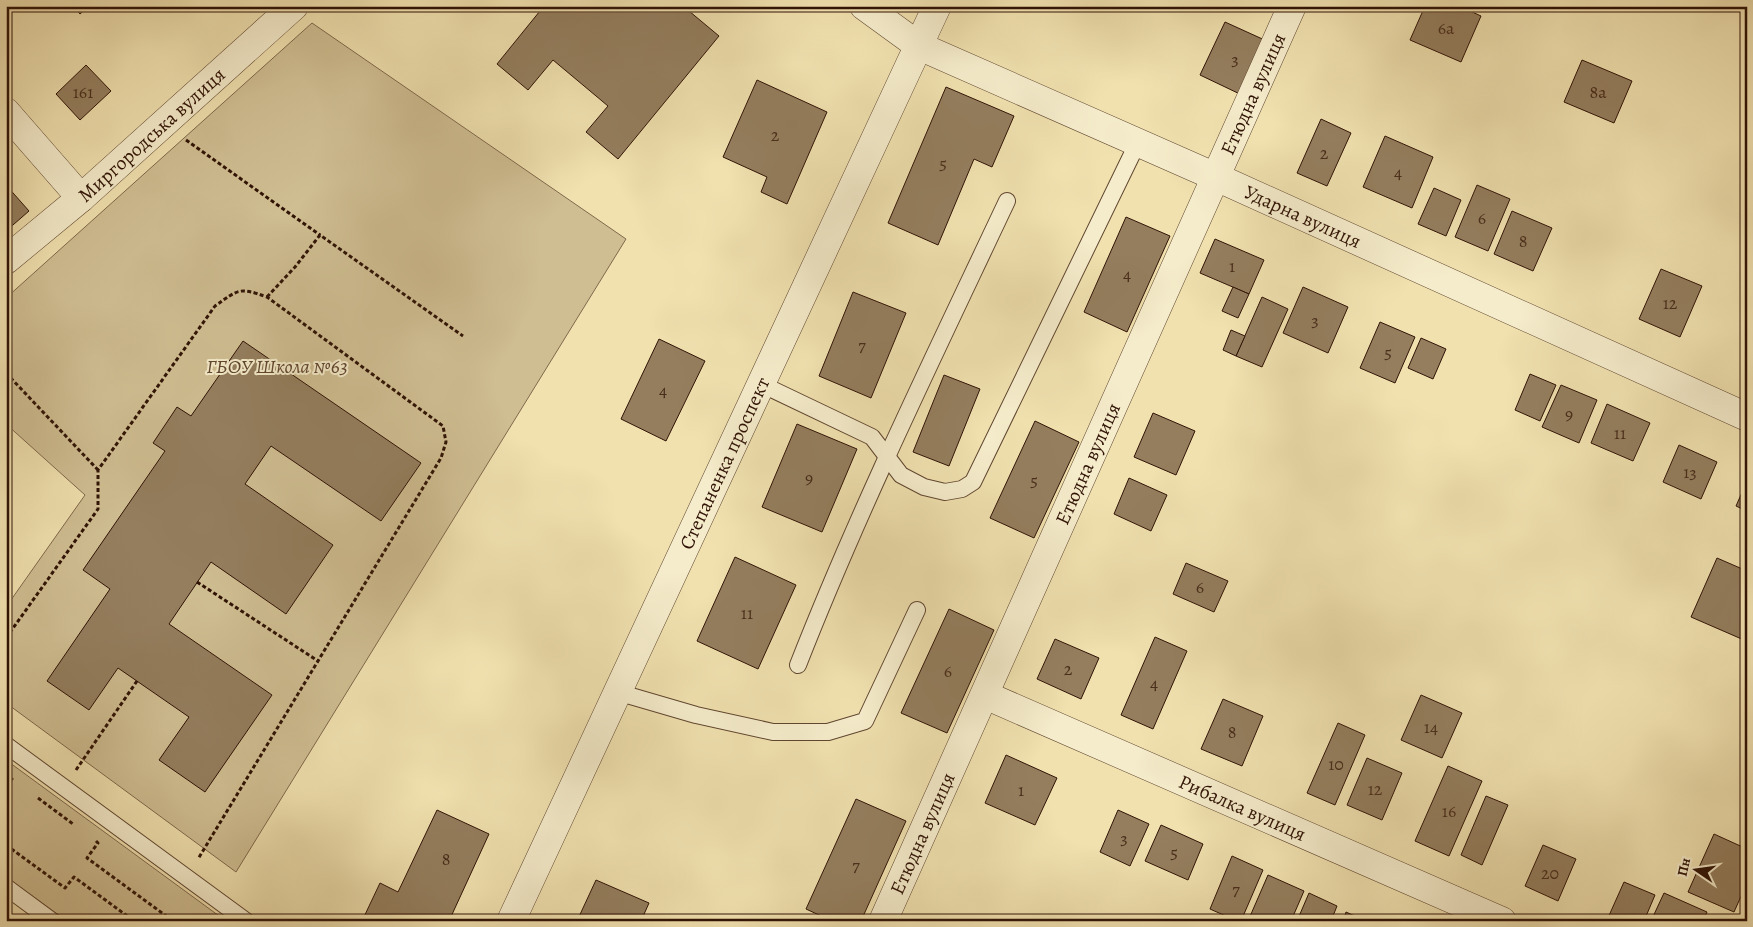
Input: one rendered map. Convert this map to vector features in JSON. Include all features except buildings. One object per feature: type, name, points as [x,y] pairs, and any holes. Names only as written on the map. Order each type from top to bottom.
[{"type":"street","name":"Миргородська вулиця","points":[[6,260],[81,198],[294,6]]},
{"type":"street","name":"Ударна вулиця","points":[[864,6],[919,46],[1138,142],[1747,417]]},
{"type":"street","name":"Степаненка проспект","points":[[511,921],[937,6]]},
{"type":"street","name":"Етюдна вулиця","points":[[883,921],[1292,6]]},
{"type":"street","points":[[6,112],[81,198]]},
{"type":"street","name":"Рибалка вулиця","points":[[985,694],[1502,921]]},
{"type":"lane","points":[[761,384],[872,437],[900,475],[924,487],[945,492],[962,489],[973,482],[1138,142]]},
{"type":"lane","points":[[798,665],[824,600],[887,458],[1007,201]]},
{"type":"lane","points":[[617,692],[696,715],[774,732],[828,732],[865,721],[917,610]]},
{"type":"lane","points":[[6,745],[246,921]]},
{"type":"lane","points":[[8,891],[52,921]]},
{"type":"path","points":[[180,135],[464,336]]},
{"type":"path","points":[[267,297],[295,267],[320,235]]},
{"type":"path","points":[[6,638],[98,508],[98,470],[216,306],[234,292],[248,290],[267,297],[443,426],[446,442],[441,458],[214,831],[188,878]]},
{"type":"path","points":[[6,373],[98,470]]},
{"type":"path","points":[[198,582],[318,661]]},
{"type":"path","points":[[50,807],[65,788],[82,759],[137,681]]},
{"type":"path","points":[[6,783],[10,778],[18,784]]},
{"type":"path","points":[[34,796],[74,825]]},
{"type":"path","points":[[90,837],[98,843],[87,858],[173,921]]},
{"type":"path","points":[[6,845],[65,888],[74,877],[134,921]]},
{"type":"green space","name":"ГБОУ Школа №63","points":[[312,23],[626,239],[236,872],[6,703],[6,607],[85,495],[6,424],[6,298]]},
{"type":"green space","points":[[6,760],[226,921],[67,921],[6,877]]}]
